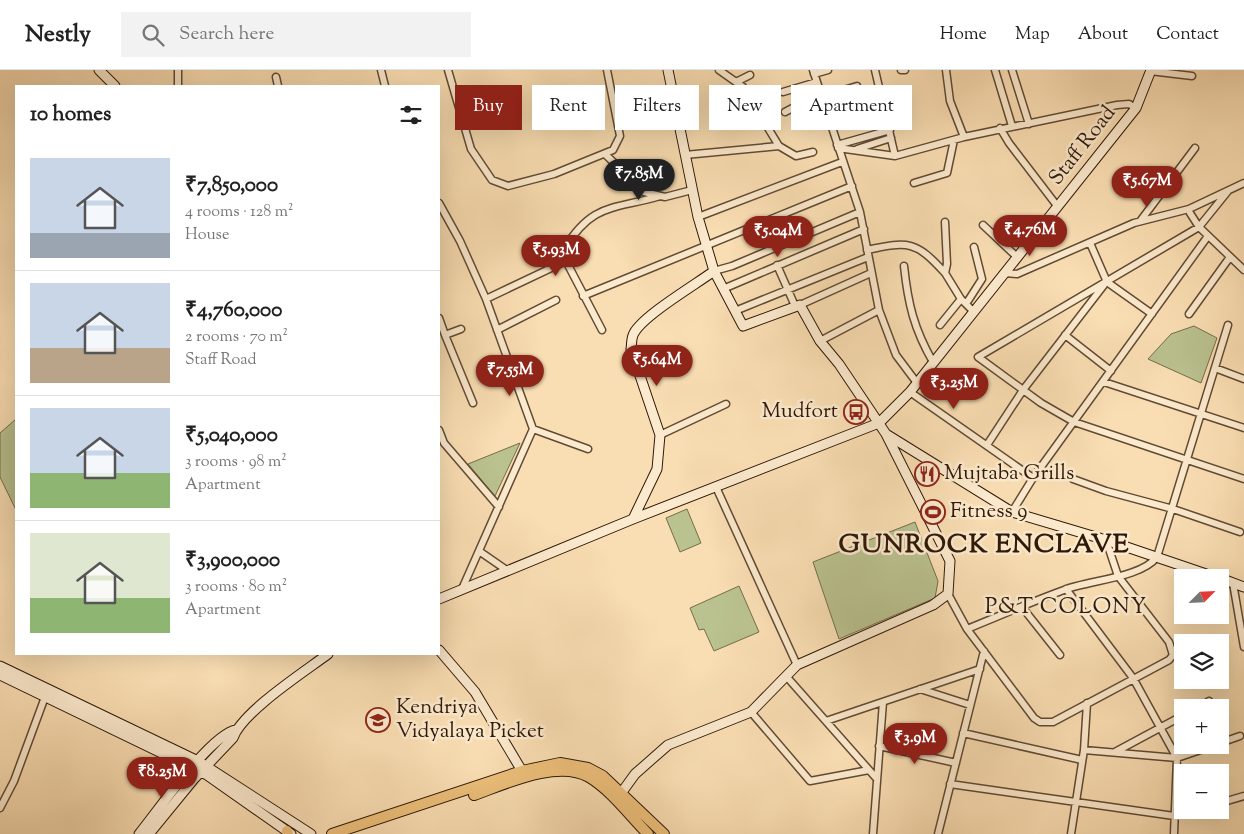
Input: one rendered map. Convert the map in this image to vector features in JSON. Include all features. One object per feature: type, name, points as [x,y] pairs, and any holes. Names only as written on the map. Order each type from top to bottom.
[{"type":"main road","points":[[99,70],[114,85]]},
{"type":"main road","points":[[622,792],[635,774],[668,745],[751,712],[797,664],[916,613],[948,594],[950,561],[886,434],[839,364],[820,341],[797,305],[743,326],[723,289],[714,271],[698,217],[668,70]]},
{"type":"main road","name":"Staff Road","points":[[879,423],[910,392],[933,362],[967,304],[1004,274],[1136,108],[1151,71]]},
{"type":"main road","points":[[633,519],[657,469],[660,434],[631,348],[632,339],[635,331],[653,315],[714,271]]},
{"type":"main road","points":[[440,599],[633,519],[879,423]]},
{"type":"main road","points":[[886,434],[1012,512],[1194,569]]},
{"type":"main road","points":[[1229,582],[1244,586]]},
{"type":"main road","points":[[440,651],[475,692],[522,771]]},
{"type":"main road","points":[[139,834],[199,767],[233,738],[236,730],[258,708],[327,655]]},
{"type":"main road","points":[[0,666],[199,767],[311,834]]},
{"type":"main road","points":[[0,675],[199,767],[289,833]]},
{"type":"main road","points":[[332,834],[522,771],[551,764],[576,764],[603,776],[664,834]]},
{"type":"main road","points":[[149,834],[199,767]]},
{"type":"main road","points":[[354,834],[521,779],[552,771],[578,773],[589,777],[648,834]]},
{"type":"street","points":[[178,70],[178,85]]},
{"type":"street","points":[[381,70],[386,85]]},
{"type":"street","points":[[448,70],[471,149],[492,180],[508,186],[554,174],[613,150],[620,136],[607,70]]},
{"type":"street","points":[[719,70],[743,88],[779,146],[796,156],[814,152]]},
{"type":"street","points":[[818,85],[814,72],[828,70]]},
{"type":"street","points":[[875,70],[879,85]]},
{"type":"street","points":[[900,70],[905,70]]},
{"type":"street","points":[[946,70],[950,101],[964,137]]},
{"type":"street","points":[[995,70],[1012,126]]},
{"type":"street","points":[[1012,70],[1029,124]]},
{"type":"street","points":[[1151,71],[1192,76]]},
{"type":"street","points":[[736,82],[750,75]]},
{"type":"street","points":[[276,77],[278,85]]},
{"type":"street","points":[[783,92],[817,82]]},
{"type":"street","points":[[837,146],[895,156],[1000,128],[1029,124],[1117,105],[1129,104],[1136,108]]},
{"type":"street","points":[[785,112],[791,109]]},
{"type":"street","points":[[1000,128],[1009,143],[1058,207]]},
{"type":"street","points":[[832,130],[860,212],[879,310],[896,356],[917,383]]},
{"type":"street","points":[[837,146],[890,130],[895,156]]},
{"type":"street","points":[[854,150],[892,138]]},
{"type":"street","points":[[914,183],[947,173],[954,140]]},
{"type":"street","points":[[685,155],[779,146]]},
{"type":"street","points":[[1141,220],[1195,148]]},
{"type":"street","points":[[604,154],[644,192],[665,197],[692,190]]},
{"type":"street","points":[[698,217],[842,162]]},
{"type":"street","points":[[1004,274],[1017,274],[1141,220],[1189,209],[1244,183]]},
{"type":"street","points":[[583,296],[852,186]]},
{"type":"street","points":[[1228,190],[1199,227],[978,357],[1023,390],[1074,422],[1244,479]]},
{"type":"street","points":[[602,330],[566,261],[564,249],[573,234],[590,217],[604,209],[634,204],[660,196]]},
{"type":"street","points":[[440,205],[460,241],[486,299],[533,429],[462,589]]},
{"type":"street","points":[[714,271],[732,266],[860,212]]},
{"type":"street","points":[[1190,213],[1199,227],[1230,258],[1242,266]]},
{"type":"street","points":[[944,272],[947,264],[945,222]]},
{"type":"street","points":[[983,225],[1017,258]]},
{"type":"street","points":[[723,289],[864,229]]},
{"type":"street","points":[[1012,512],[1033,478],[1208,236]]},
{"type":"street","points":[[1090,243],[1108,282],[1152,314]]},
{"type":"street","points":[[735,311],[867,253],[906,244],[919,248],[944,272],[967,304]]},
{"type":"street","points":[[940,325],[967,304],[982,279],[974,247]]},
{"type":"street","points":[[1189,314],[1230,258]]},
{"type":"street","points":[[486,299],[566,261]]},
{"type":"street","points":[[776,265],[797,305],[872,273]]},
{"type":"street","points":[[904,266],[908,303],[919,337],[933,362]]},
{"type":"street","points":[[987,445],[1023,390],[1108,282]]},
{"type":"street","points":[[497,330],[556,300]]},
{"type":"street","points":[[820,341],[879,310]]},
{"type":"street","points":[[440,321],[473,403]]},
{"type":"street","points":[[967,629],[1066,589],[1118,576],[1146,566],[1157,556],[1173,509],[1199,415],[1228,324]]},
{"type":"street","points":[[445,336],[461,329]]},
{"type":"street","points":[[1065,335],[1112,371]]},
{"type":"street","points":[[1215,368],[1244,378]]},
{"type":"street","points":[[1104,382],[1199,415],[1244,428]]},
{"type":"street","points":[[910,392],[1033,478]]},
{"type":"street","points":[[660,434],[726,404]]},
{"type":"street","points":[[533,429],[588,450]]},
{"type":"street","points":[[441,442],[499,506]]},
{"type":"street","points":[[1073,479],[1106,491],[1173,509],[1240,532]]},
{"type":"street","points":[[716,487],[797,664]]},
{"type":"street","points":[[948,594],[967,629],[1034,718],[1040,722],[1053,722],[1169,660],[1173,655],[1172,650],[1118,576],[1106,540]]},
{"type":"street","points":[[479,551],[508,571]]},
{"type":"street","points":[[1233,583],[1244,645]]},
{"type":"street","points":[[1066,589],[1133,678],[1177,758],[1177,764]]},
{"type":"street","points":[[1022,607],[1060,655]]},
{"type":"street","points":[[938,834],[984,651]]},
{"type":"street","points":[[826,721],[980,669]]},
{"type":"street","points":[[786,676],[877,779]]},
{"type":"street","points":[[920,689],[970,705]]},
{"type":"street","points":[[0,808],[14,781],[45,697]]},
{"type":"street","points":[[873,834],[883,702]]},
{"type":"street","points":[[1070,834],[1084,750],[1087,703]]},
{"type":"street","points":[[751,712],[810,781],[869,770]]},
{"type":"street","points":[[1114,752],[1174,720]]},
{"type":"street","points":[[963,733],[1082,760]]},
{"type":"street","points":[[1229,740],[1240,736]]},
{"type":"street","points":[[880,746],[956,763]]},
{"type":"street","points":[[1084,750],[1177,758],[1189,754]]},
{"type":"street","points":[[950,784],[1174,816]]},
{"type":"street","points":[[1229,800],[1244,796]]},
{"type":"street","points":[[1174,819],[1174,834]]},
{"type":"green space","points":[[1194,326],[1217,338],[1201,383],[1148,359],[1171,334]]},
{"type":"green space","points":[[15,420],[15,508],[0,477],[0,433]]},
{"type":"green space","points":[[520,443],[495,496],[468,464]]},
{"type":"green space","points":[[687,509],[701,543],[680,552],[666,518]]},
{"type":"green space","points":[[915,522],[938,581],[935,598],[839,639],[813,562]]},
{"type":"green space","points":[[739,586],[759,632],[714,651],[704,629],[699,630],[690,608]]},
{"type":"place","name":"Mudfort","points":[[856,412]]},
{"type":"place","name":"Mujtaba Grills","points":[[927,474]]},
{"type":"place","name":"Fitness 9","points":[[933,512]]},
{"type":"place","name":"Kendriya Vidyalaya Picket","points":[[378,720]]},
{"type":"district","name":"GUNROCK ENCLAVE","points":[[984,545]]},
{"type":"district","name":"P&T COLONY","points":[[1066,608]]}]
